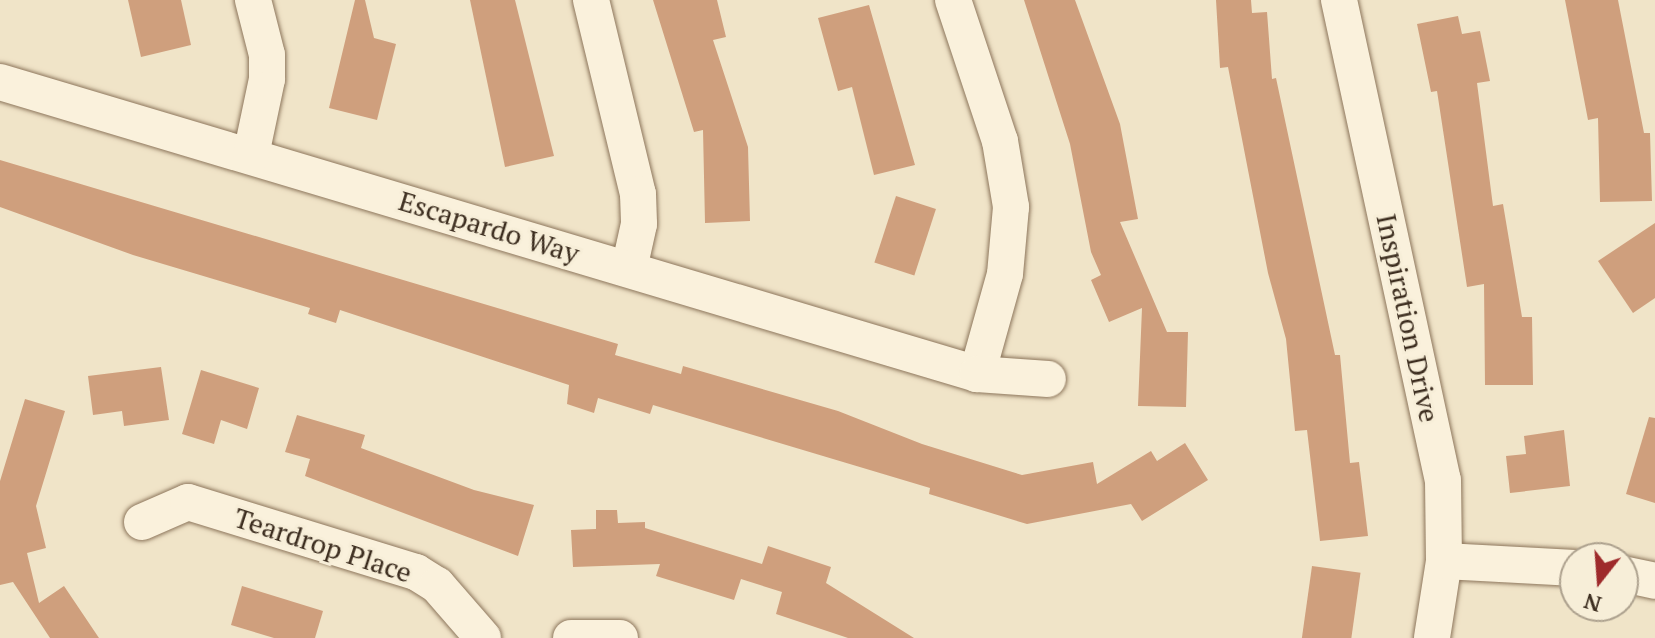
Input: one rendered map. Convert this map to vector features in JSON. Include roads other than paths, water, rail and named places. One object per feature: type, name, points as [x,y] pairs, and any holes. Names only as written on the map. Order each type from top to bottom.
[{"type":"street","points":[[251,155],[267,79],[267,55],[253,0]]},
{"type":"street","points":[[591,0],[638,194],[639,224],[629,269]]},
{"type":"street","points":[[953,0],[1000,141],[1011,207],[1005,274],[977,374]]},
{"type":"street","name":"Inspiration Drive","points":[[1339,0],[1443,480],[1444,561],[1432,638]]},
{"type":"street","name":"Escapardo Way","points":[[0,82],[977,374],[1048,379]]},
{"type":"street","name":"Teardrop Place","points":[[142,522],[188,502],[416,572],[437,585],[483,638]]},
{"type":"street","points":[[1444,561],[1559,567]]},
{"type":"street","points":[[571,638],[620,638]]}]
